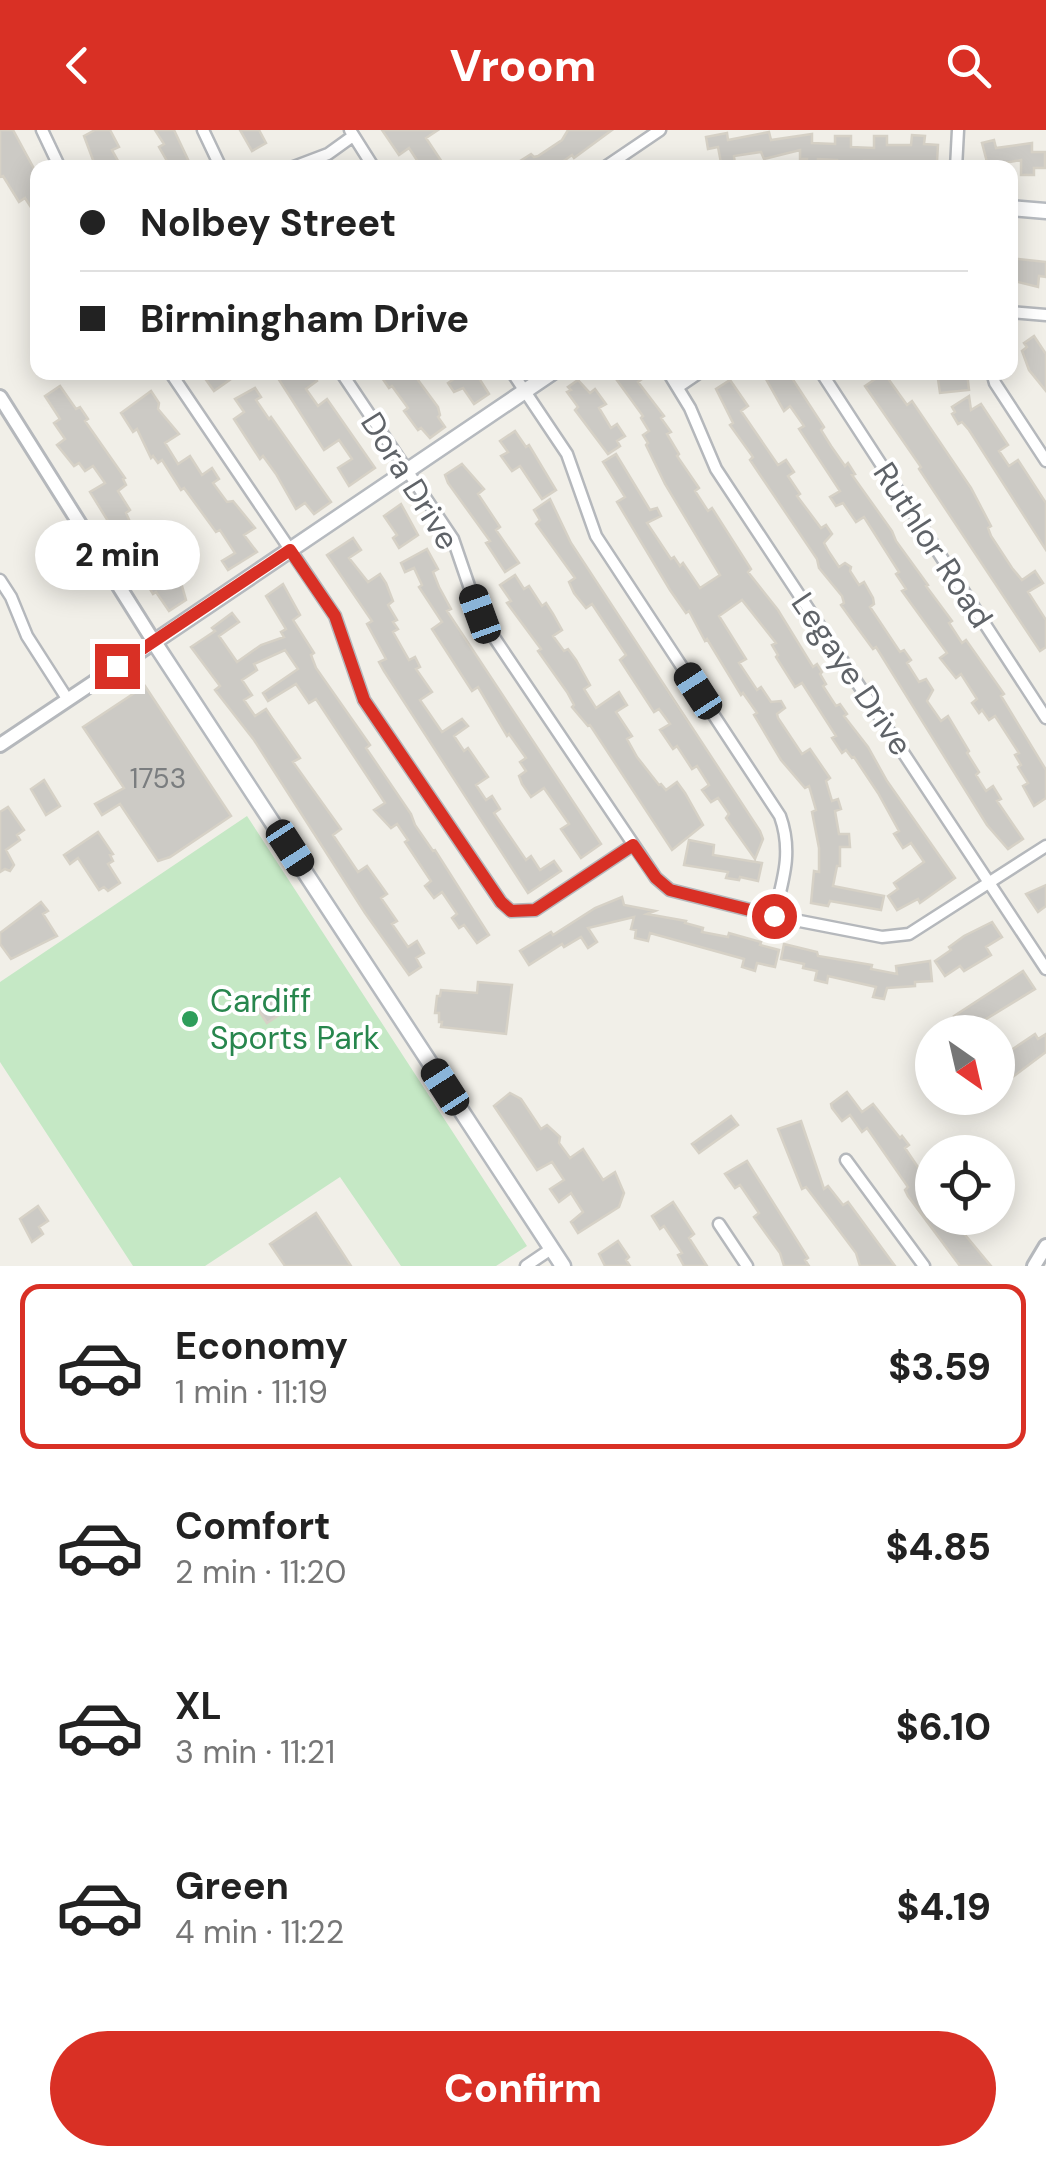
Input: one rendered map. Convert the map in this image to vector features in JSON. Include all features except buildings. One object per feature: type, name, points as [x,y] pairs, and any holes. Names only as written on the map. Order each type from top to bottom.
[{"type":"main road","points":[[1018,209],[1046,212]]},
{"type":"main road","points":[[542,380],[154,642],[562,1266]]},
{"type":"street","points":[[42,130],[56,160]]},
{"type":"street","points":[[203,130],[216,160]]},
{"type":"street","points":[[616,160],[660,130]]},
{"type":"street","points":[[956,160],[958,130]]},
{"type":"street","points":[[312,160],[328,154],[351,133],[369,160]]},
{"type":"street","points":[[1018,313],[1046,316]]},
{"type":"street","points":[[175,380],[335,616],[364,700],[501,902],[511,911],[535,910],[633,845]]},
{"type":"street","name":"Dora Drive","points":[[346,380],[453,539],[480,614],[633,845],[656,878],[670,890],[882,937],[909,934],[1046,846]]},
{"type":"street","points":[[517,380],[567,454],[596,536],[780,816],[788,836],[789,854],[774,916]]},
{"type":"street","name":"Legaye Drive","points":[[673,380],[690,408],[716,470],[1046,969]]},
{"type":"street","points":[[678,387],[688,380]]},
{"type":"street","name":"Ruthlor Road","points":[[826,380],[1046,718]]},
{"type":"street","points":[[994,380],[1046,462]]},
{"type":"street","points":[[0,398],[154,642],[0,746]]},
{"type":"street","points":[[0,580],[26,636],[68,700]]},
{"type":"street","points":[[1033,699],[1046,690]]},
{"type":"street","points":[[846,1160],[924,1266]]},
{"type":"street","points":[[719,1224],[747,1266]]},
{"type":"street","points":[[1034,1266],[1046,1246]]},
{"type":"street","points":[[526,1266],[551,1249]]},
{"type":"green space","name":"Cardiff Sports Park","points":[[247,816],[527,1246],[496,1266],[401,1266],[340,1177],[205,1266],[133,1266],[0,1062],[0,982]]},
{"type":"place","name":"Cardiff Sports Park","points":[[190,1019]]},
{"type":"route","points":[[117,666],[290,550],[335,616],[364,700],[501,902],[511,911],[535,910],[633,845],[656,878],[670,890],[774,916]]}]
